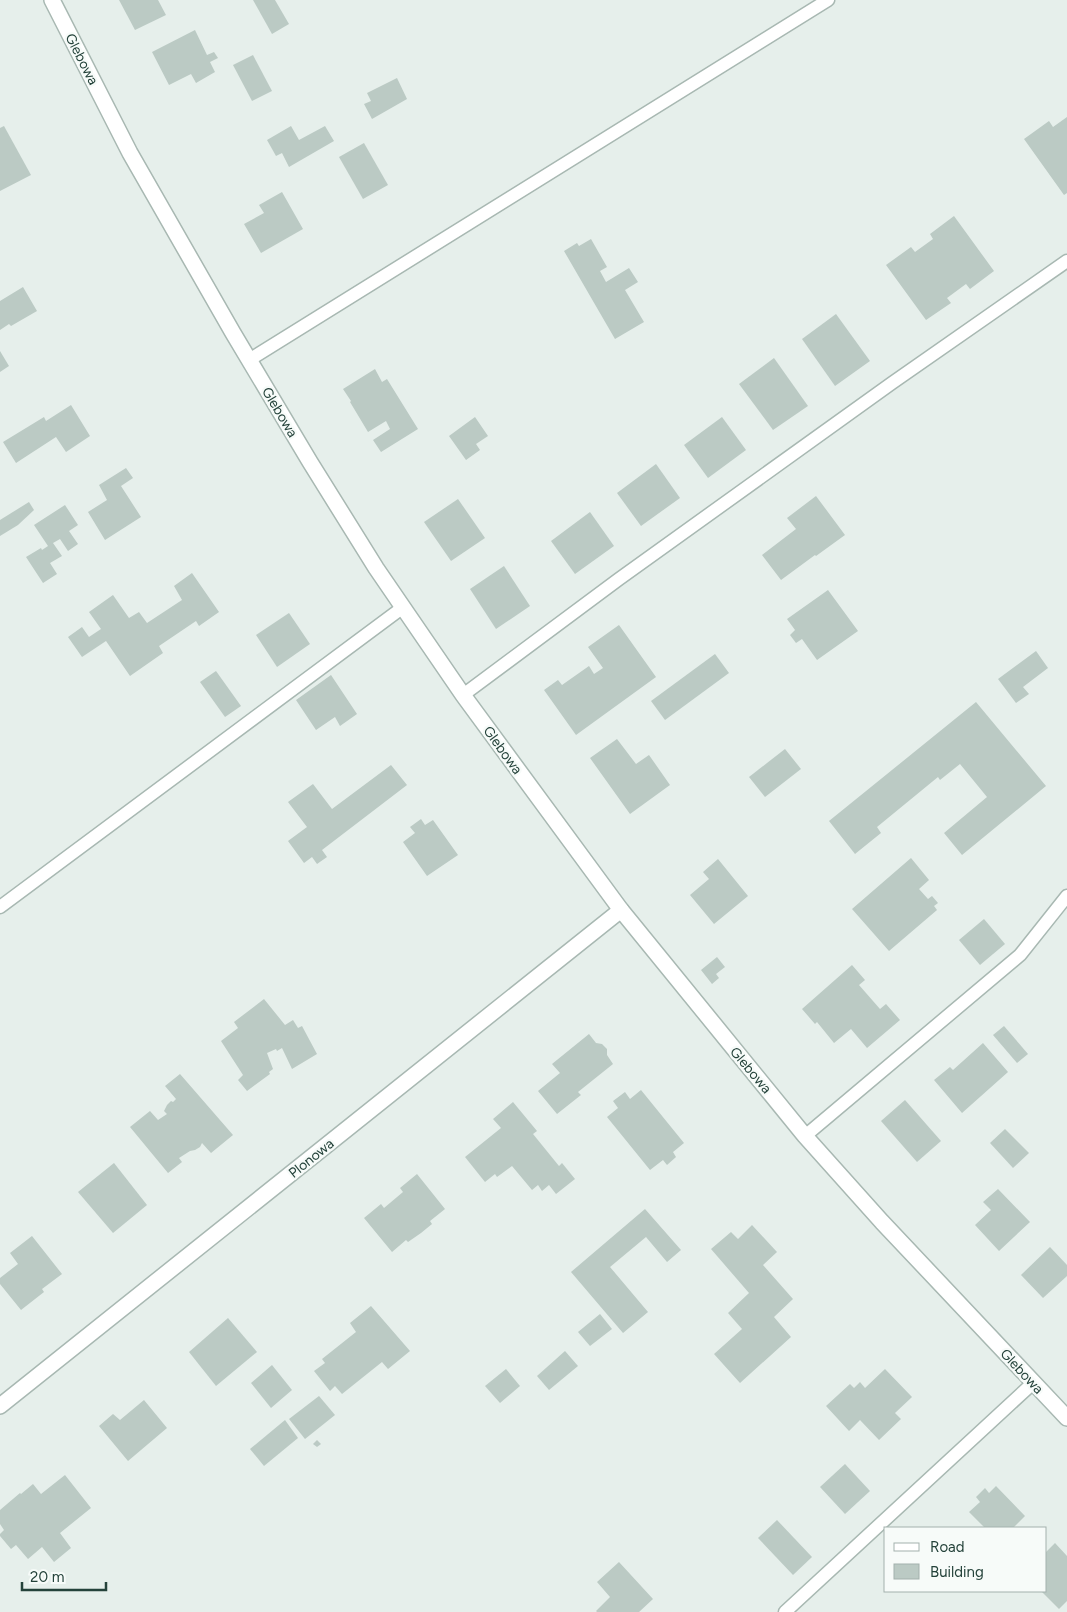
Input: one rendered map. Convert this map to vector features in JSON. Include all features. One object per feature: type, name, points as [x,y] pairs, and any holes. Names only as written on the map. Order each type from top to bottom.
[{"type":"street","name":"Glebowa","points":[[52,0],[130,153],[249,360],[310,462],[402,608],[463,695],[621,910],[805,1136],[882,1222],[1067,1418]]},
{"type":"street","name":"Plonowa","points":[[0,1406],[621,910]]},
{"type":"lane","points":[[249,360],[828,0]]},
{"type":"lane","points":[[463,695],[619,579],[892,383],[1067,261]]},
{"type":"lane","points":[[0,907],[402,608]]},
{"type":"lane","points":[[805,1136],[1020,955],[1067,896]]},
{"type":"lane","points":[[785,1612],[1033,1383]]},
{"type":"building","points":[[119,0],[158,0],[166,15],[135,30]]},
{"type":"building","points":[[253,0],[275,0],[289,24],[272,34]]},
{"type":"building","points":[[195,30],[207,55],[214,52],[218,58],[210,62],[215,72],[196,83],[191,74],[169,85],[152,52]]},
{"type":"building","points":[[253,55],[272,91],[252,101],[233,65]]},
{"type":"building","points":[[397,78],[407,99],[372,119],[364,104],[371,101],[367,93]]},
{"type":"building","points":[[1067,117],[1067,193],[1064,195],[1024,139],[1049,121],[1053,127]]},
{"type":"building","points":[[4,126],[31,175],[0,191],[0,128]]},
{"type":"building","points":[[291,126],[299,140],[325,126],[334,141],[289,167],[282,153],[276,156],[267,140]]},
{"type":"building","points":[[364,143],[388,185],[363,199],[339,157]]},
{"type":"building","points":[[282,192],[303,229],[261,253],[244,224],[264,213],[259,205]]},
{"type":"building","points":[[954,216],[994,271],[970,289],[966,284],[947,298],[951,303],[926,320],[886,265],[911,247],[915,252],[933,239],[930,234]]},
{"type":"building","points":[[591,239],[607,267],[600,271],[606,282],[629,268],[638,282],[625,290],[644,322],[615,339],[564,251],[577,243],[579,246]]},
{"type":"building","points":[[23,287],[37,311],[0,330],[0,301]]},
{"type":"building","points":[[836,314],[870,361],[835,386],[802,339]]},
{"type":"building","points":[[0,351],[9,366],[0,372]]},
{"type":"building","points":[[774,358],[808,406],[773,430],[739,384]]},
{"type":"building","points":[[375,369],[382,382],[387,379],[418,429],[381,452],[373,440],[390,429],[386,421],[368,432],[343,389]]},
{"type":"building","points":[[71,405],[90,436],[66,452],[56,437],[16,463],[3,442],[44,417],[46,421]]},
{"type":"building","points":[[475,417],[488,436],[476,444],[480,450],[466,460],[449,436]]},
{"type":"building","points":[[722,417],[746,450],[708,478],[684,445]]},
{"type":"building","points":[[656,464],[680,498],[641,526],[617,493]]},
{"type":"building","points":[[126,468],[133,478],[121,486],[141,517],[105,540],[88,512],[107,500],[99,485]]},
{"type":"building","points":[[816,496],[845,535],[781,580],[762,555],[796,529],[787,518]]},
{"type":"building","points":[[458,499],[485,538],[451,561],[424,522]]},
{"type":"building","points":[[29,502],[34,510],[18,525],[0,536],[0,520]]},
{"type":"building","points":[[65,505],[78,525],[69,531],[78,544],[68,551],[60,539],[53,543],[62,556],[50,563],[57,574],[43,583],[26,557],[48,546],[34,525]]},
{"type":"building","points":[[590,512],[614,546],[575,574],[551,541]]},
{"type":"building","points":[[504,566],[530,606],[496,629],[470,589]]},
{"type":"building","points":[[192,573],[219,612],[199,626],[196,621],[159,646],[163,653],[130,676],[106,641],[82,657],[68,637],[82,627],[89,637],[101,629],[89,612],[113,595],[129,618],[139,612],[147,623],[182,600],[174,586]]},
{"type":"building","points":[[828,590],[858,631],[817,660],[802,639],[796,643],[790,635],[795,630],[787,619]]},
{"type":"building","points":[[289,613],[310,644],[277,667],[256,635]]},
{"type":"building","points":[[619,625],[656,677],[576,735],[544,690],[558,680],[562,685],[589,666],[594,674],[603,668],[588,647]]},
{"type":"building","points":[[1036,651],[1048,668],[1023,687],[1029,694],[1016,703],[998,679]]},
{"type":"building","points":[[715,654],[729,673],[665,720],[651,701]]},
{"type":"building","points":[[216,671],[241,706],[225,717],[200,682]]},
{"type":"building","points":[[331,675],[357,714],[340,726],[335,717],[316,730],[296,700]]},
{"type":"building","points":[[976,702],[1046,786],[962,855],[944,833],[987,797],[960,764],[940,780],[938,777],[877,827],[881,833],[855,854],[829,821]]},
{"type":"building","points":[[617,739],[636,764],[649,755],[670,785],[630,814],[590,758]]},
{"type":"building","points":[[785,749],[801,769],[765,797],[749,777]]},
{"type":"building","points":[[391,765],[407,785],[322,850],[327,857],[317,864],[312,857],[304,863],[288,841],[307,827],[288,802],[313,784],[332,809]]},
{"type":"building","points":[[421,819],[425,825],[433,820],[458,855],[427,876],[403,842],[415,833],[410,827]]},
{"type":"building","points":[[911,858],[929,880],[919,889],[928,899],[932,896],[938,903],[934,906],[937,910],[889,951],[852,909]]},
{"type":"building","points":[[718,859],[748,896],[714,924],[690,895],[709,879],[703,872]]},
{"type":"building","points":[[984,919],[1005,944],[980,965],[959,940]]},
{"type":"building","points":[[717,957],[725,967],[716,974],[719,978],[712,984],[701,970]]},
{"type":"building","points":[[852,965],[865,980],[859,985],[880,1009],[886,1004],[900,1020],[867,1048],[851,1029],[834,1043],[817,1022],[815,1024],[802,1009]]},
{"type":"building","points":[[264,999],[285,1025],[293,1020],[298,1028],[302,1026],[317,1054],[292,1069],[282,1048],[267,1053],[273,1069],[269,1072],[270,1074],[247,1091],[238,1080],[243,1075],[221,1041],[238,1028],[234,1022]]},
{"type":"building","points":[[1004,1026],[1028,1054],[1017,1063],[993,1035]]},
{"type":"building","points":[[589,1034],[596,1043],[602,1044],[607,1049],[607,1055],[613,1064],[578,1092],[581,1095],[557,1114],[538,1091],[560,1073],[552,1064]]},
{"type":"building","points":[[983,1043],[1008,1072],[962,1113],[934,1080],[950,1067],[953,1070]]},
{"type":"building","points":[[180,1074],[233,1135],[211,1153],[202,1143],[200,1147],[179,1158],[182,1162],[168,1173],[130,1127],[150,1111],[158,1120],[167,1114],[164,1111],[167,1105],[176,1099],[165,1086]]},
{"type":"building","points":[[641,1090],[684,1143],[673,1152],[676,1157],[667,1165],[663,1160],[650,1170],[607,1117],[618,1108],[613,1101],[625,1092],[630,1099]]},
{"type":"building","points":[[905,1100],[941,1141],[917,1162],[881,1121]]},
{"type":"building","points":[[513,1102],[537,1131],[533,1134],[559,1166],[562,1163],[575,1179],[556,1194],[549,1185],[542,1191],[538,1185],[532,1190],[512,1166],[497,1177],[495,1174],[485,1182],[465,1157],[501,1128],[493,1119]]},
{"type":"building","points":[[1005,1129],[1029,1153],[1013,1168],[990,1143]]},
{"type":"building","points":[[114,1163],[147,1205],[113,1233],[78,1192]]},
{"type":"building","points":[[417,1174],[445,1209],[430,1221],[432,1224],[421,1233],[408,1242],[406,1240],[392,1252],[364,1218],[381,1204],[384,1208],[403,1192],[400,1188]]},
{"type":"building","points":[[998,1189],[1030,1222],[999,1251],[975,1225],[991,1210],[983,1202]]},
{"type":"building","points":[[645,1209],[681,1250],[667,1262],[646,1237],[610,1267],[648,1312],[623,1333],[571,1272]]},
{"type":"building","points":[[752,1225],[777,1252],[763,1265],[793,1299],[774,1317],[791,1337],[740,1383],[714,1354],[742,1329],[728,1313],[749,1293],[711,1249],[731,1232],[738,1239]]},
{"type":"building","points":[[32,1236],[62,1274],[42,1289],[44,1292],[21,1310],[0,1284],[0,1278],[18,1264],[10,1253]]},
{"type":"building","points":[[1050,1247],[1067,1265],[1067,1276],[1043,1298],[1021,1275]]},
{"type":"building","points":[[371,1306],[410,1351],[388,1369],[382,1362],[342,1394],[335,1386],[330,1391],[314,1371],[325,1363],[322,1359],[356,1332],[350,1323]]},
{"type":"building","points":[[600,1314],[612,1329],[590,1346],[578,1332]]},
{"type":"building","points":[[228,1318],[257,1352],[216,1386],[189,1352]]},
{"type":"building","points":[[565,1351],[578,1366],[549,1390],[537,1376]]},
{"type":"building","points":[[272,1365],[292,1390],[271,1408],[251,1383]]},
{"type":"building","points":[[506,1369],[520,1386],[500,1403],[485,1386]]},
{"type":"building","points":[[885,1369],[912,1397],[895,1413],[901,1419],[879,1440],[860,1420],[849,1431],[826,1406],[850,1384],[854,1388],[860,1382],[865,1388]]},
{"type":"building","points":[[319,1396],[335,1415],[305,1439],[289,1419]]},
{"type":"building","points":[[144,1400],[167,1428],[128,1461],[99,1426],[113,1414],[120,1420]]},
{"type":"building","points":[[285,1420],[298,1438],[264,1466],[250,1449]]},
{"type":"building","points":[[317,1440],[321,1444],[317,1447],[313,1444]]},
{"type":"building","points":[[845,1464],[870,1491],[845,1514],[820,1487]]},
{"type":"building","points":[[65,1475],[91,1508],[60,1533],[71,1548],[54,1562],[42,1547],[28,1559],[16,1545],[11,1549],[0,1536],[4,1530],[0,1524],[0,1510],[33,1484],[41,1494]]},
{"type":"building","points":[[996,1486],[1025,1516],[1014,1527],[984,1527],[969,1512],[980,1502],[976,1497],[985,1488],[989,1493]]},
{"type":"building","points":[[777,1520],[812,1557],[793,1575],[758,1538]]},
{"type":"building","points":[[1055,1543],[1067,1556],[1067,1601],[1059,1609],[1042,1592],[1047,1592],[1047,1551]]},
{"type":"building","points":[[619,1562],[653,1599],[639,1612],[597,1612],[610,1597],[597,1582]]}]
